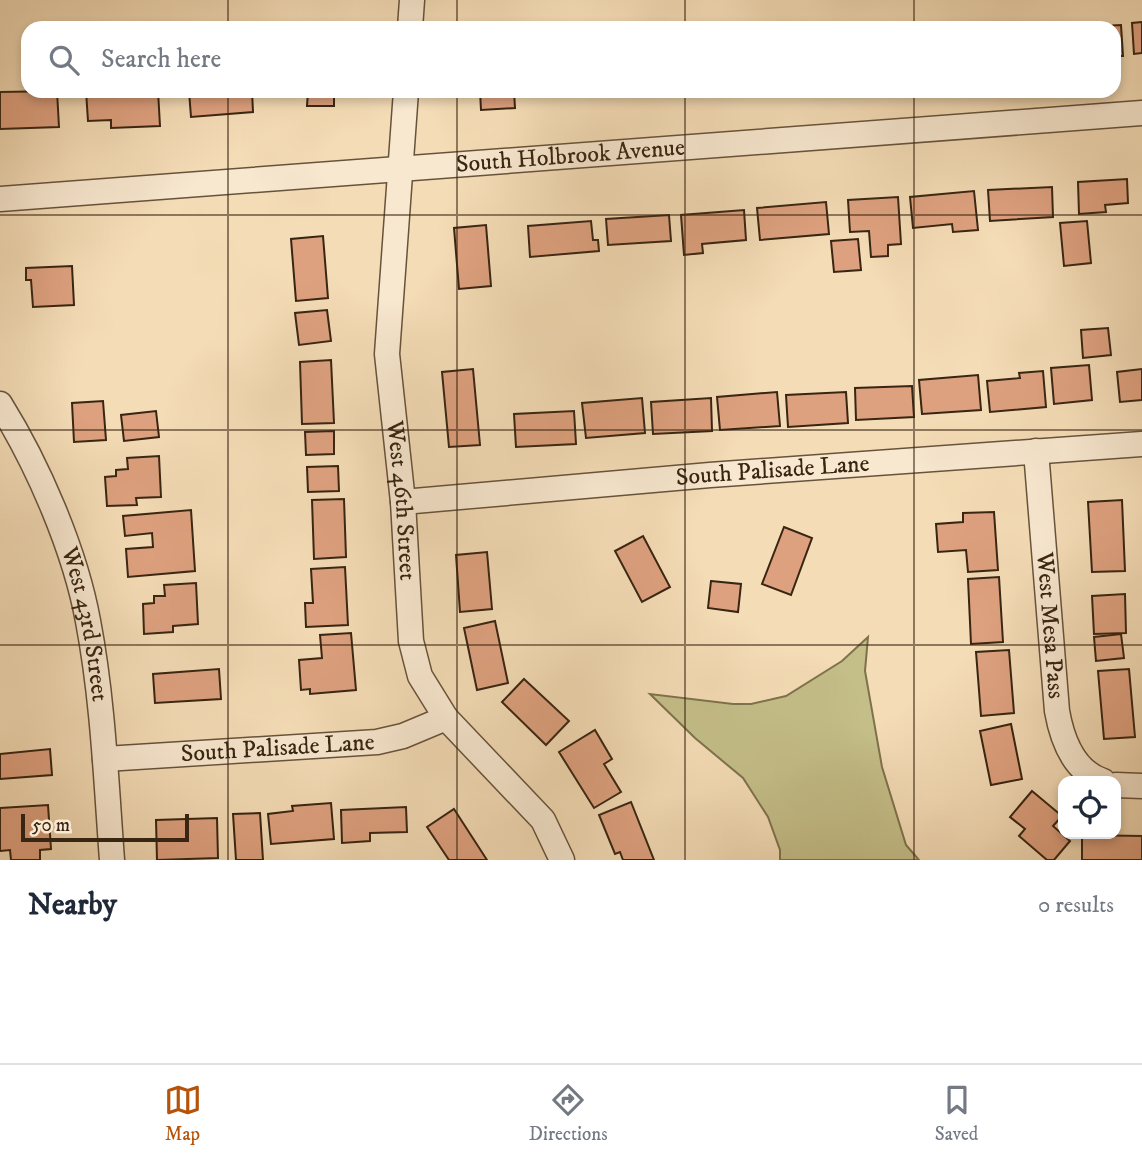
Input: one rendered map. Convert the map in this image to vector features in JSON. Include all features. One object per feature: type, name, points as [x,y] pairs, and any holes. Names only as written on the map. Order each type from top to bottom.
[{"type":"street","points":[[410,21],[412,0]]},
{"type":"street","name":"West 46th Street","points":[[406,98],[387,354],[403,502],[411,641],[420,676],[446,718],[543,820],[562,860]]},
{"type":"street","name":"South Holbrook Avenue","points":[[0,199],[1142,113]]},
{"type":"street","name":"West 43rd Street","points":[[0,404],[37,473],[69,554],[88,618],[105,759],[112,860]]},
{"type":"street","name":"South Palisade Lane","points":[[403,502],[710,475],[1142,444]]},
{"type":"street","name":"West Mesa Pass","points":[[1036,451],[1060,731],[1069,753],[1094,776]]},
{"type":"street","name":"South Palisade Lane","points":[[105,759],[377,742],[403,736],[446,718]]},
{"type":"street","points":[[1121,785],[1142,786]]},
{"type":"shaded area","points":[[868,637],[865,671],[882,767],[906,845],[919,860],[780,860],[780,850],[768,817],[743,778],[695,738],[650,694],[733,704],[751,704],[786,696],[842,661]]},
{"type":"building","points":[[1142,22],[1142,53],[1134,54],[1132,23]]},
{"type":"building","points":[[1121,25],[1123,56],[1121,56]]},
{"type":"building","points":[[0,92],[21,92],[21,98],[57,98],[59,127],[0,129]]},
{"type":"building","points":[[86,98],[158,98],[160,126],[111,128],[111,120],[88,121]]},
{"type":"building","points":[[190,98],[252,98],[253,112],[191,117]]},
{"type":"building","points":[[308,98],[334,98],[334,106],[307,106]]},
{"type":"building","points":[[480,98],[514,98],[515,108],[481,110]]},
{"type":"building","points":[[1127,179],[1128,203],[1105,205],[1106,212],[1079,214],[1078,182]]},
{"type":"building","points":[[1052,187],[1053,217],[990,221],[988,190]]},
{"type":"building","points":[[974,191],[978,230],[953,232],[952,224],[913,228],[910,197]]},
{"type":"building","points":[[898,197],[901,244],[888,245],[888,256],[871,257],[869,231],[850,232],[848,200]]},
{"type":"building","points":[[826,202],[829,234],[760,240],[757,208]]},
{"type":"building","points":[[744,210],[746,240],[702,244],[703,253],[684,255],[681,215]]},
{"type":"building","points":[[669,215],[671,241],[608,245],[606,219]]},
{"type":"building","points":[[591,221],[593,240],[598,240],[599,251],[530,257],[528,226]]},
{"type":"building","points":[[1087,221],[1091,263],[1064,266],[1060,223]]},
{"type":"building","points":[[486,225],[491,286],[459,289],[454,228]]},
{"type":"building","points":[[323,236],[328,298],[296,301],[291,239]]},
{"type":"building","points":[[858,239],[861,270],[834,272],[831,241]]},
{"type":"building","points":[[72,266],[74,305],[33,307],[31,280],[26,280],[26,268]]},
{"type":"building","points":[[327,310],[331,341],[299,345],[295,313]]},
{"type":"building","points":[[1108,328],[1111,355],[1083,358],[1081,330]]},
{"type":"building","points":[[331,360],[334,423],[302,424],[300,362]]},
{"type":"building","points":[[1089,365],[1092,400],[1054,404],[1051,368]]},
{"type":"building","points":[[473,369],[480,445],[449,447],[442,372]]},
{"type":"building","points":[[1142,369],[1142,400],[1120,402],[1117,372]]},
{"type":"building","points":[[1043,371],[1046,407],[990,412],[987,381],[1020,378],[1019,373]]},
{"type":"building","points":[[978,375],[981,410],[922,414],[919,380]]},
{"type":"building","points":[[912,386],[914,417],[856,420],[855,388]]},
{"type":"building","points":[[777,392],[780,426],[720,430],[717,397]]},
{"type":"building","points":[[846,392],[848,423],[788,427],[786,395]]},
{"type":"building","points":[[642,398],[645,433],[586,438],[582,403]]},
{"type":"building","points":[[711,398],[712,431],[653,434],[651,402]]},
{"type":"building","points":[[103,401],[106,440],[74,442],[72,403]]},
{"type":"building","points":[[156,411],[159,437],[124,441],[121,415]]},
{"type":"building","points":[[574,411],[576,444],[516,447],[514,414]]},
{"type":"building","points":[[334,431],[334,454],[306,455],[305,432]]},
{"type":"building","points":[[159,456],[161,497],[136,498],[137,505],[107,506],[105,477],[116,476],[116,470],[128,469],[127,458]]},
{"type":"building","points":[[338,466],[339,491],[308,492],[307,467]]},
{"type":"building","points":[[344,499],[346,557],[314,559],[312,500]]},
{"type":"building","points":[[1122,500],[1125,571],[1092,572],[1088,502]]},
{"type":"building","points":[[191,510],[195,571],[128,577],[126,549],[153,547],[152,533],[125,536],[123,516]]},
{"type":"building","points":[[994,512],[998,570],[968,572],[966,550],[938,552],[936,524],[963,522],[963,513]]},
{"type":"building","points":[[784,527],[812,538],[791,595],[762,584]]},
{"type":"building","points":[[643,536],[670,587],[642,602],[615,551]]},
{"type":"building","points":[[487,552],[492,609],[460,612],[456,555]]},
{"type":"building","points":[[345,567],[348,625],[306,627],[305,603],[313,603],[311,569]]},
{"type":"building","points":[[999,577],[1003,642],[971,644],[968,579]]},
{"type":"building","points":[[711,581],[741,584],[738,612],[708,608]]},
{"type":"building","points":[[196,583],[198,624],[173,626],[173,632],[144,634],[143,604],[154,603],[154,596],[165,596],[164,585]]},
{"type":"building","points":[[1125,594],[1126,633],[1094,634],[1092,596]]},
{"type":"building","points":[[495,621],[508,683],[477,690],[464,628]]},
{"type":"building","points":[[351,633],[356,690],[310,694],[310,689],[301,690],[299,660],[322,658],[320,635]]},
{"type":"building","points":[[1121,634],[1124,658],[1096,661],[1094,637]]},
{"type":"building","points":[[1009,650],[1014,713],[981,716],[976,652]]},
{"type":"building","points":[[219,669],[221,699],[155,703],[153,674]]},
{"type":"building","points":[[1129,669],[1135,737],[1104,739],[1098,671]]},
{"type":"building","points":[[524,679],[569,721],[546,745],[502,702]]},
{"type":"building","points":[[1011,724],[1022,779],[991,785],[980,731]]},
{"type":"building","points":[[595,730],[612,759],[604,764],[621,792],[594,808],[559,752]]},
{"type":"building","points":[[50,749],[52,775],[0,779],[0,754]]},
{"type":"building","points":[[1032,791],[1058,813],[1058,820],[1053,826],[1058,830],[1058,839],[1070,841],[1054,860],[1047,860],[1019,836],[1025,829],[1010,817]]},
{"type":"building","points":[[631,802],[654,860],[623,860],[620,852],[615,854],[599,815]]},
{"type":"building","points":[[331,803],[334,839],[271,844],[268,814],[293,811],[292,806]]},
{"type":"building","points":[[48,805],[51,849],[40,850],[40,860],[11,860],[10,850],[0,851],[0,808]]},
{"type":"building","points":[[406,807],[407,832],[370,833],[370,841],[342,843],[341,810]]},
{"type":"building","points":[[454,809],[487,860],[449,860],[427,827]]},
{"type":"building","points":[[260,813],[263,860],[236,860],[233,814]]},
{"type":"building","points":[[217,818],[218,858],[157,860],[156,820]]},
{"type":"building","points":[[1142,836],[1142,860],[1082,860],[1082,839]]}]
